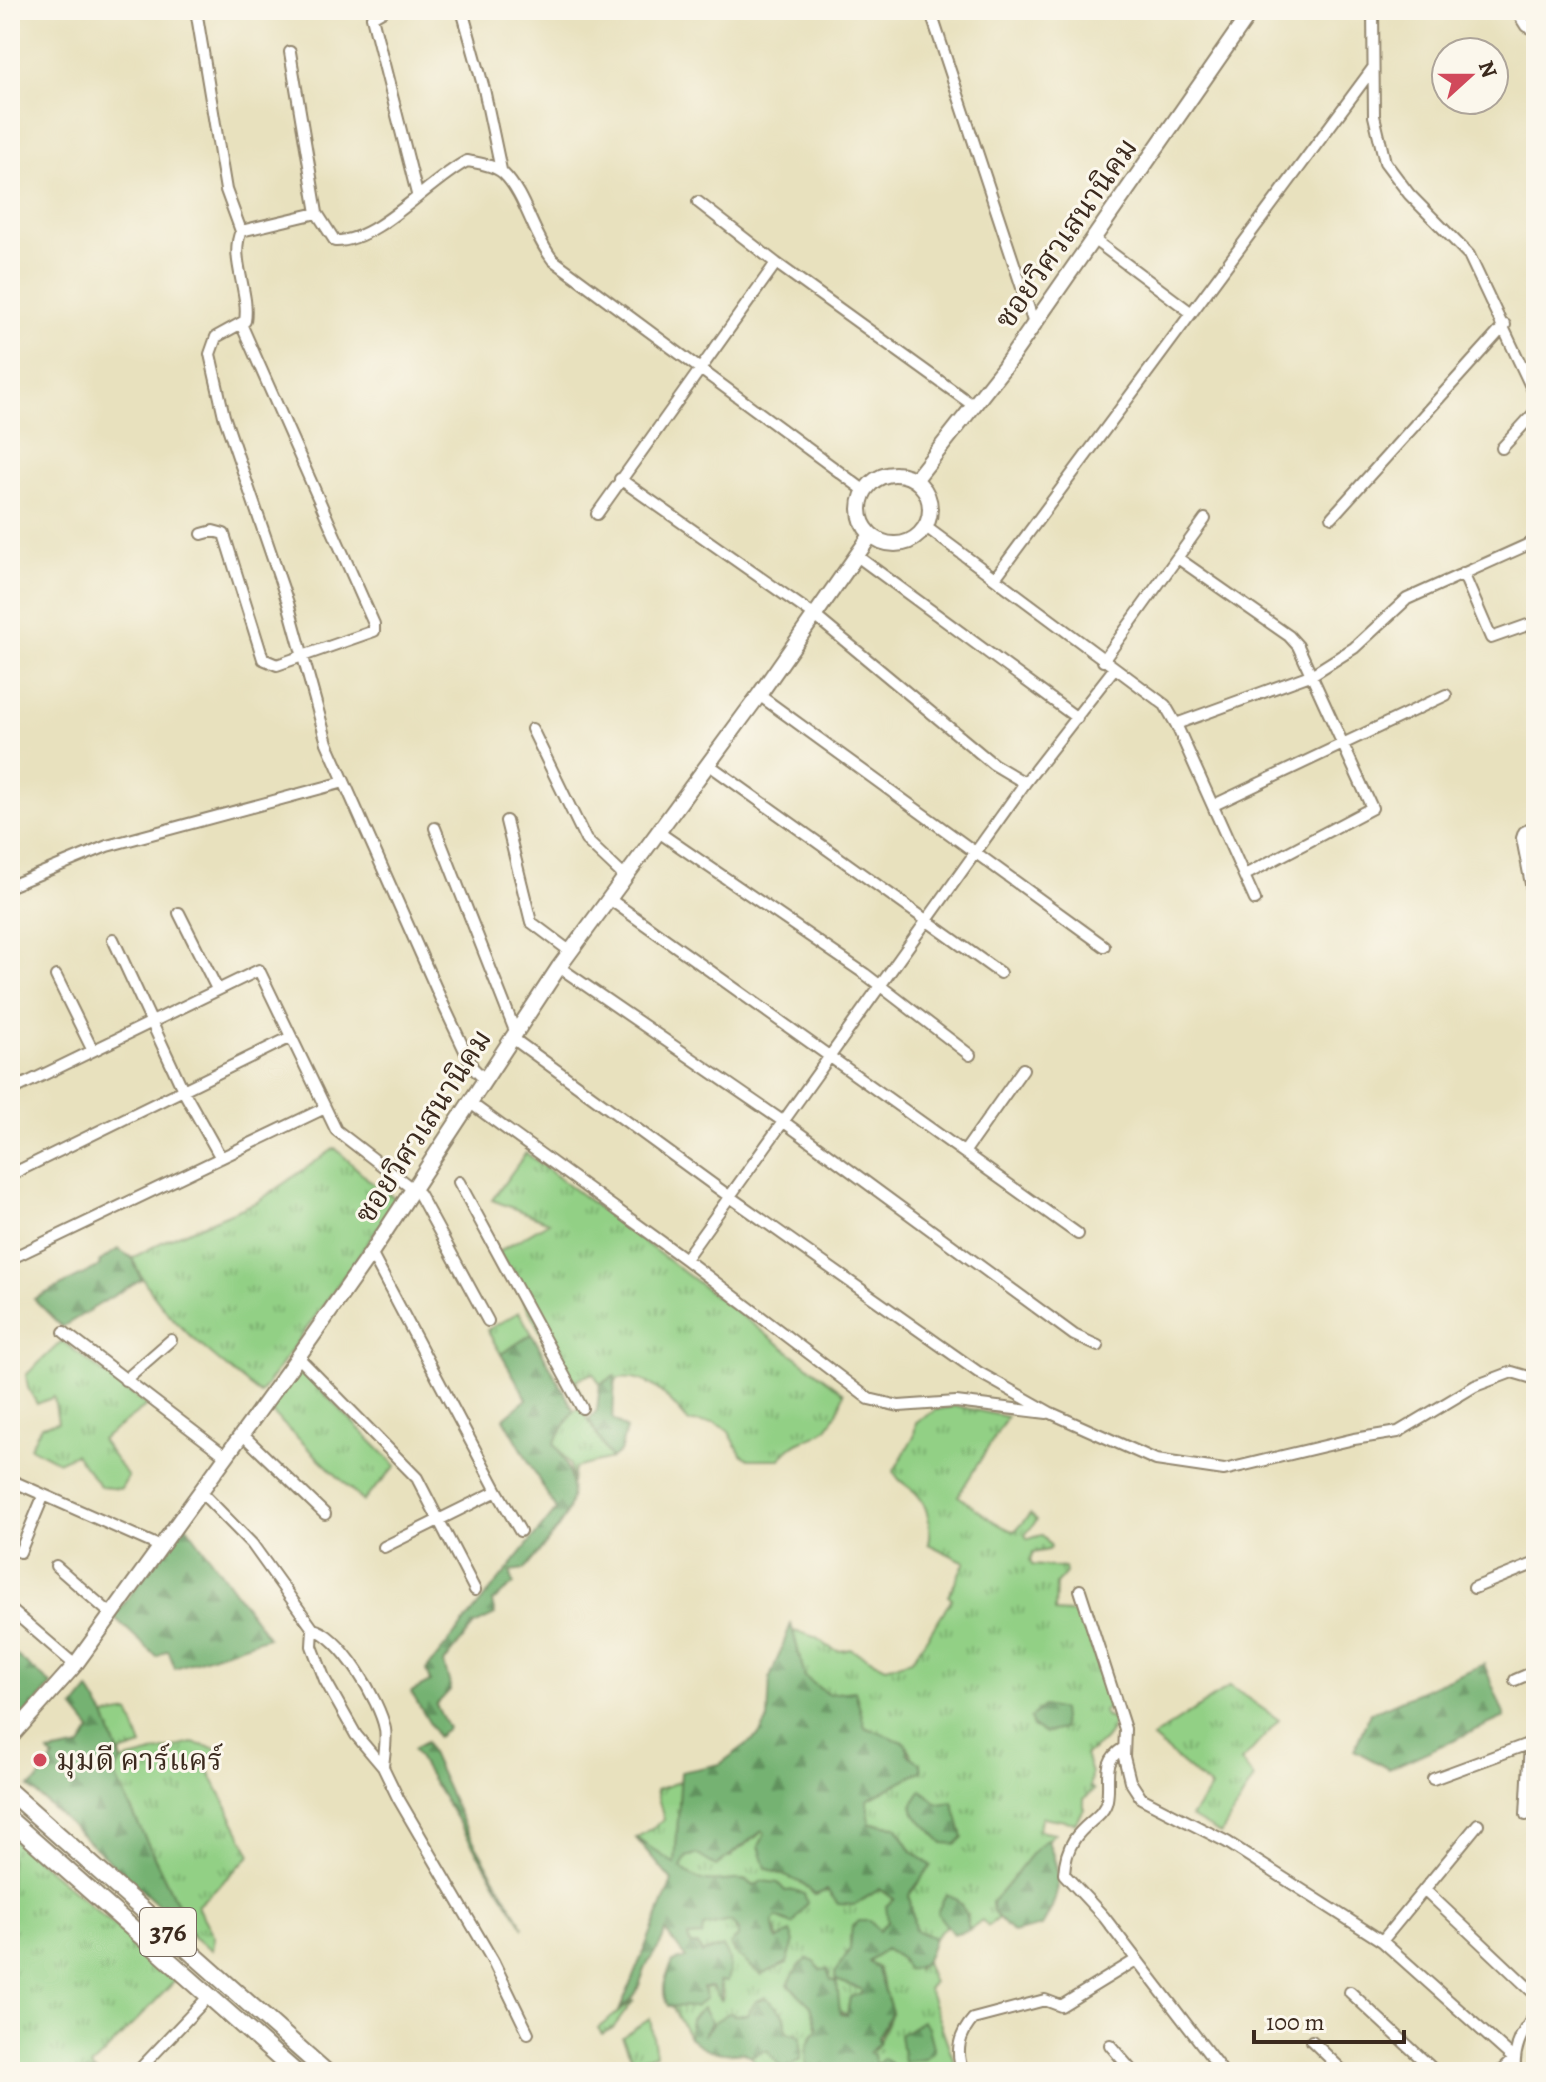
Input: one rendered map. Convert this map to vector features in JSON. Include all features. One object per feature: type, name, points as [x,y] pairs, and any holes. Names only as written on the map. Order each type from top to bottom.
[{"type":"main road","name":"376","points":[[10,1792],[326,2072]]},
{"type":"main road","name":"376","points":[[10,1820],[295,2072]]},
{"type":"street","points":[[196,10],[226,190],[241,231],[237,254],[247,313],[242,326],[374,624],[374,631],[277,665],[264,661],[224,534],[213,531],[202,534]]},
{"type":"street","points":[[384,10],[372,17],[417,194]]},
{"type":"street","points":[[462,10],[484,89],[501,170],[513,186],[538,242],[553,260],[865,491]]},
{"type":"street","points":[[930,10],[1034,324]]},
{"type":"street","name":"ซอยวิศวเสนานิคม","points":[[915,480],[1034,324],[1252,10]]},
{"type":"street","points":[[1373,10],[1374,116],[1385,162],[1409,194],[1469,255],[1505,325],[1524,376],[1536,397]]},
{"type":"street","points":[[1516,10],[1526,26],[1536,31]]},
{"type":"street","points":[[290,52],[317,213],[335,241],[364,235],[467,161],[501,170]]},
{"type":"street","points":[[995,578],[1189,311],[1373,68]]},
{"type":"street","points":[[698,202],[776,263],[974,406]]},
{"type":"street","points":[[241,231],[317,213]]},
{"type":"street","points":[[1093,239],[1189,311]]},
{"type":"street","points":[[597,514],[776,263]]},
{"type":"street","points":[[1332,517],[1505,325]]},
{"type":"street","points":[[242,326],[216,337],[210,354],[213,371],[224,416],[288,603],[327,743],[443,1004],[473,1068],[483,1078]]},
{"type":"street","points":[[1502,448],[1536,411]]},
{"type":"street","points":[[894,474],[915,480],[923,487],[931,507],[926,527],[920,535],[901,545],[880,541],[871,535],[860,514],[865,491],[882,476],[894,474]]},
{"type":"street","points":[[620,479],[815,616],[993,764],[1025,783]]},
{"type":"street","points":[[1103,661],[1205,519]]},
{"type":"street","points":[[926,527],[1113,670],[1165,705],[1214,805],[1255,900]]},
{"type":"street","name":"ซอยวิศวเสนานิคม","points":[[10,1738],[75,1665],[243,1435],[371,1253],[483,1078],[559,967],[759,695],[871,535]]},
{"type":"street","points":[[1176,724],[1313,674],[1354,648],[1407,599],[1536,541]]},
{"type":"street","points":[[857,556],[1077,718]]},
{"type":"street","points":[[1179,559],[1289,636],[1313,674],[1368,797],[1370,811],[1245,875]]},
{"type":"street","points":[[1463,573],[1491,638],[1536,622]]},
{"type":"street","points":[[685,1259],[1025,783],[1113,670]]},
{"type":"street","points":[[759,695],[1104,946]]},
{"type":"street","points":[[1214,805],[1446,695]]},
{"type":"street","points":[[532,729],[586,840],[625,877]]},
{"type":"street","points":[[708,764],[1000,973]]},
{"type":"street","points":[[10,886],[107,846],[344,782]]},
{"type":"street","points":[[506,821],[531,922],[571,952]]},
{"type":"street","points":[[1536,826],[1524,832],[1522,838],[1536,910]]},
{"type":"street","points":[[435,828],[513,1034],[730,1197],[978,1372],[1051,1413],[1156,1460],[1224,1470],[1354,1439],[1398,1432],[1475,1386],[1512,1372],[1536,1379]]},
{"type":"street","points":[[657,831],[881,986],[970,1055]]},
{"type":"street","points":[[608,898],[1078,1234]]},
{"type":"street","points":[[179,913],[217,989]]},
{"type":"street","points":[[113,939],[184,1092],[221,1158]]},
{"type":"street","points":[[559,967],[784,1122],[1036,1309],[1074,1335],[1098,1346]]},
{"type":"street","points":[[10,1091],[259,970],[325,1108],[344,1138],[424,1201],[488,1321]]},
{"type":"street","points":[[56,976],[92,1049]]},
{"type":"street","points":[[10,1175],[291,1037]]},
{"type":"street","points":[[965,1151],[1023,1069]]},
{"type":"street","points":[[469,1102],[685,1259],[869,1399],[899,1406],[956,1402],[1051,1413]]},
{"type":"street","points":[[10,1259],[325,1108]]},
{"type":"street","points":[[459,1182],[582,1408]]},
{"type":"street","points":[[371,1253],[520,1531]]},
{"type":"street","points":[[64,1332],[227,1457]]},
{"type":"street","points":[[125,1380],[171,1340]]},
{"type":"street","points":[[298,1357],[417,1478],[475,1590]]},
{"type":"street","points":[[243,1435],[325,1514]]},
{"type":"street","points":[[1536,1478],[1536,1506]]},
{"type":"street","points":[[10,1480],[159,1546]]},
{"type":"street","points":[[384,1547],[497,1491]]},
{"type":"street","points":[[201,1492],[252,1544],[313,1629],[323,1632],[353,1664],[385,1729],[383,1767]]},
{"type":"street","points":[[20,1552],[43,1497]]},
{"type":"street","points":[[1474,1588],[1536,1563]]},
{"type":"street","points":[[56,1566],[111,1614]]},
{"type":"street","points":[[1080,1590],[1125,1729],[1122,1749],[1130,1781],[1141,1798],[1227,1842],[1382,1941],[1514,2059]]},
{"type":"street","points":[[10,1609],[75,1665]]},
{"type":"street","points":[[313,1629],[312,1646],[325,1680],[356,1735],[383,1767],[493,1961],[528,2033]]},
{"type":"street","points":[[1515,1680],[1536,1671]]},
{"type":"street","points":[[1433,1779],[1533,1742],[1526,1815]]},
{"type":"street","points":[[1122,1749],[1113,1755],[1108,1765],[1107,1800],[1102,1810],[1074,1837],[1065,1852],[1064,1874],[1104,1917],[1223,2072]]},
{"type":"street","points":[[1382,1941],[1478,1824]]},
{"type":"street","points":[[1425,1890],[1536,1995]]},
{"type":"street","points":[[963,2072],[957,2057],[959,2043],[973,2019],[1045,2000],[1061,2006],[1136,1960]]},
{"type":"street","points":[[1350,1992],[1436,2072]]},
{"type":"street","points":[[137,2072],[209,1996]]},
{"type":"street","points":[[1515,2072],[1514,2059],[1520,2037],[1536,2015]]},
{"type":"street","points":[[1312,2041],[1344,2072]]},
{"type":"street","points":[[1110,2045],[1133,2072]]},
{"type":"street","points":[[1500,2072],[1514,2059]]},
{"type":"green space","points":[[335,1148],[371,1182],[398,1200],[260,1394],[205,1349],[171,1316],[143,1279],[132,1258],[164,1241],[257,1202]]},
{"type":"green space","points":[[526,1153],[844,1393],[830,1424],[815,1436],[798,1442],[780,1459],[749,1459],[741,1454],[728,1430],[715,1423],[689,1422],[650,1384],[618,1378],[614,1387],[614,1377],[600,1384],[593,1373],[576,1380],[585,1405],[582,1409],[611,1459],[574,1468],[572,1484],[570,1465],[554,1443],[574,1410],[581,1408],[498,1252],[549,1222],[492,1200]]},
{"type":"green space","points":[[118,1249],[132,1258],[141,1279],[62,1327],[34,1299],[100,1266],[99,1262]]},
{"type":"green space","points":[[519,1312],[532,1334],[501,1354],[487,1330]]},
{"type":"green space","points":[[532,1334],[574,1410],[554,1443],[571,1480],[568,1510],[525,1569],[510,1571],[514,1584],[492,1602],[495,1615],[474,1625],[444,1663],[451,1689],[436,1705],[448,1728],[437,1736],[411,1692],[430,1682],[426,1670],[556,1510],[504,1418],[527,1399],[501,1354]]},
{"type":"green space","points":[[62,1341],[147,1406],[101,1440],[128,1477],[121,1489],[101,1487],[75,1454],[58,1462],[30,1447],[41,1426],[58,1422],[54,1397],[37,1404],[28,1388],[26,1375]]},
{"type":"green space","points":[[299,1368],[396,1466],[363,1501],[270,1411]]},
{"type":"green space","points":[[615,1376],[613,1419],[626,1429],[620,1452],[611,1459],[589,1420],[597,1410],[600,1384]]},
{"type":"green space","points":[[956,1406],[1007,1417],[958,1496],[1009,1530],[1015,1531],[1030,1514],[1037,1520],[1025,1535],[1028,1539],[1042,1535],[1051,1546],[1048,1550],[1033,1553],[1030,1560],[1032,1565],[1065,1568],[1066,1573],[1056,1584],[1055,1612],[1083,1614],[1109,1709],[1103,1710],[1106,1717],[1113,1719],[1108,1736],[1085,1755],[1091,1773],[1090,1786],[1094,1790],[1084,1799],[1084,1809],[1076,1823],[1042,1817],[1038,1830],[1055,1833],[992,1902],[993,1912],[998,1918],[988,1926],[982,1920],[969,1930],[967,1914],[948,1924],[934,1938],[915,1930],[909,1895],[931,1866],[912,1851],[896,1826],[870,1824],[867,1800],[920,1771],[905,1743],[864,1727],[805,1677],[793,1631],[814,1637],[830,1648],[850,1649],[886,1667],[912,1660],[952,1599],[948,1596],[965,1562],[928,1544],[927,1511],[917,1494],[894,1471],[914,1436],[916,1422],[936,1410]]},
{"type":"green space","points":[[184,1522],[268,1637],[175,1668],[168,1650],[157,1657],[114,1617]]},
{"type":"green space","points":[[791,1624],[805,1677],[827,1694],[855,1691],[865,1727],[905,1743],[909,1755],[921,1763],[921,1771],[867,1800],[870,1824],[896,1826],[912,1851],[931,1866],[909,1895],[915,1930],[934,1938],[926,1960],[918,1967],[906,1970],[900,1958],[885,1949],[869,1962],[877,1968],[892,2012],[878,2037],[878,2044],[869,2053],[874,2056],[876,2066],[884,2058],[901,2072],[809,2072],[807,2049],[818,2029],[811,2006],[788,1984],[799,1965],[807,1959],[815,1962],[820,1970],[827,1969],[831,1980],[837,1982],[840,2014],[847,2015],[850,1997],[861,1993],[861,1989],[836,1980],[835,1973],[850,1949],[852,1927],[859,1921],[870,1921],[879,1931],[888,1921],[886,1906],[894,1899],[880,1889],[854,1905],[838,1904],[827,1890],[815,1895],[802,1883],[766,1868],[759,1846],[765,1834],[762,1831],[716,1866],[696,1854],[686,1857],[681,1868],[702,1880],[738,1880],[754,1886],[762,1881],[778,1883],[785,1891],[795,1890],[804,1894],[807,1903],[793,1924],[777,1917],[773,1922],[777,1940],[790,1932],[794,1942],[787,1963],[761,1975],[737,1955],[730,1944],[738,1937],[738,1930],[731,1921],[703,1927],[702,1936],[688,1937],[690,1945],[697,1945],[702,1954],[723,1947],[729,1959],[727,1981],[719,1981],[722,2001],[712,1987],[703,1987],[706,1998],[695,2007],[668,2006],[664,1984],[668,1973],[673,1962],[686,1958],[665,1931],[635,1995],[620,2009],[672,1881],[636,1838],[675,1864],[681,1772],[720,1764],[759,1735],[768,1720],[770,1678]]},
{"type":"green space","points":[[10,1650],[52,1685],[10,1732]]},
{"type":"green space","points":[[1484,1664],[1505,1717],[1389,1769],[1354,1750],[1370,1713]]},
{"type":"green space","points":[[1230,1686],[1279,1720],[1241,1762],[1254,1778],[1221,1834],[1191,1817],[1211,1788],[1152,1738]]},
{"type":"green space","points":[[89,1690],[105,1716],[121,1761],[114,1774],[193,1937],[29,1787],[37,1782],[54,1758],[49,1753],[81,1747],[91,1730],[74,1709]]},
{"type":"green space","points":[[1044,1706],[1061,1710],[1063,1729],[1044,1733],[1033,1727],[1030,1718]]},
{"type":"green space","points":[[129,1712],[142,1746],[120,1753],[122,1761],[192,1743],[223,1750],[203,1759],[251,1855],[197,1906],[214,1937],[212,1950],[193,1937],[114,1774],[121,1761],[105,1716]]},
{"type":"green space","points":[[426,1742],[462,1821],[524,1928],[413,1749]]},
{"type":"green space","points":[[681,1781],[675,1865],[636,1838],[664,1820],[656,1790]]},
{"type":"green space","points":[[922,1790],[938,1804],[953,1802],[963,1837],[956,1844],[943,1843],[914,1813],[912,1805]]},
{"type":"green space","points":[[762,1831],[765,1833],[766,1868],[802,1883],[815,1895],[827,1890],[863,1900],[880,1889],[894,1899],[888,1921],[879,1932],[850,1936],[850,1949],[835,1973],[841,1982],[861,1989],[862,1993],[850,1997],[847,2015],[788,1984],[811,2006],[818,2029],[810,2038],[809,2072],[793,2069],[761,2072],[751,2056],[798,2033],[787,2033],[785,2016],[767,1998],[747,2015],[714,2022],[703,2036],[707,2017],[703,2008],[689,2037],[671,2005],[695,2007],[702,1988],[712,1987],[721,2000],[724,1996],[711,1950],[701,1954],[690,1946],[687,1937],[702,1927],[731,1921],[749,1963],[761,1975],[787,1963],[773,1922],[776,1917],[793,1924],[784,1891],[754,1886],[747,1880],[705,1883],[692,1878],[681,1868],[686,1857],[697,1854],[730,1858]]},
{"type":"green space","points":[[10,1837],[177,1979],[91,2067],[96,2072],[10,2072]]},
{"type":"green space","points":[[1047,1839],[1058,1873],[1054,1903],[1042,1926],[1013,1933],[993,1912],[992,1902]]},
{"type":"green space","points":[[946,1894],[963,1908],[968,1930],[953,1934],[937,1913]]},
{"type":"green space","points":[[885,1949],[917,1969],[925,1962],[933,1983],[928,1989],[958,2072],[901,2072],[875,2067],[869,2053],[876,2048],[892,2012],[878,1968],[869,1962]]},
{"type":"green space","points":[[766,1997],[785,2016],[786,2032],[801,2036],[801,2059],[783,2070],[767,2050],[751,2056],[743,2052],[721,2053],[701,2046],[689,2037],[691,2019],[702,2008],[711,2022],[703,2036],[714,2022],[731,2012],[747,2015],[756,2001]]},
{"type":"green space","points":[[634,2000],[613,2028],[602,2034],[598,2028]]},
{"type":"green space","points":[[650,2019],[656,2054],[633,2061],[622,2037]]},
{"type":"green space","points":[[922,2021],[928,2028],[934,2051],[925,2059],[904,2062],[900,2035]]},
{"type":"place","name":"มุมดี คาร์แคร์","points":[[40,1760]]}]
